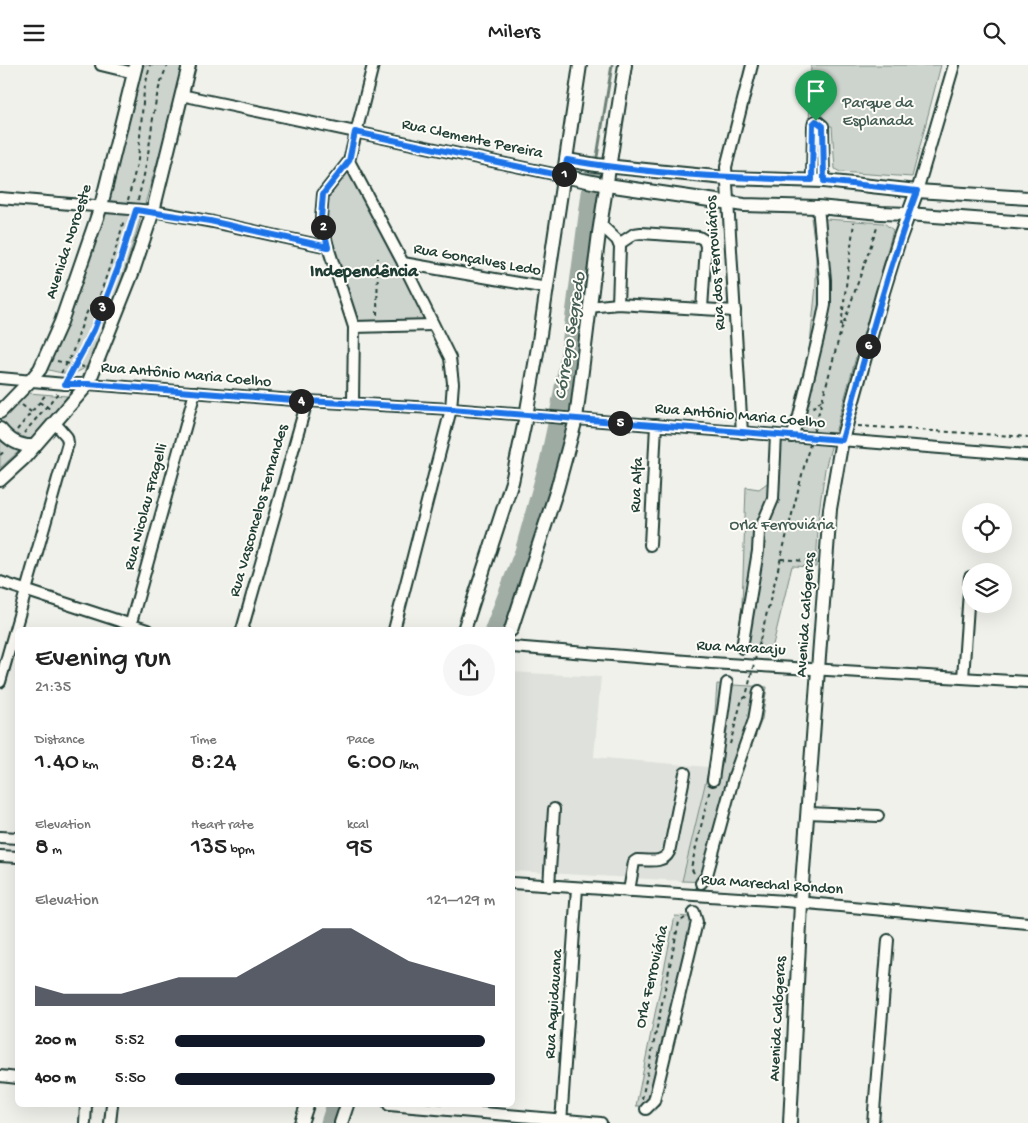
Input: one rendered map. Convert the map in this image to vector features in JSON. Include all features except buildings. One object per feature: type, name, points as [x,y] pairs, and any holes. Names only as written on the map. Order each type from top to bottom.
[{"type":"main road","points":[[0,480],[24,458],[88,384],[133,271],[153,211],[189,65]]},
{"type":"main road","points":[[465,627],[532,416],[547,288],[571,161],[580,65]]},
{"type":"main road","points":[[512,627],[557,489],[576,419],[600,224],[624,65]]},
{"type":"main road","name":"Avenida Noroeste","points":[[0,412],[31,380],[46,358],[61,322],[101,206],[135,69]]},
{"type":"main road","points":[[571,161],[725,178],[818,180],[917,191],[1028,198]]},
{"type":"main road","name":"Rua Clemente Pereira","points":[[568,177],[607,185],[744,205],[818,207],[1028,223]]},
{"type":"main road","name":"Avenida Calógeras","points":[[790,1123],[802,903],[830,509],[842,440],[883,292],[917,191]]},
{"type":"main road","points":[[0,429],[28,446],[34,446]]},
{"type":"main road","points":[[301,1123],[306,1107]]},
{"type":"main road","points":[[341,1123],[346,1107]]},
{"type":"street","points":[[101,65],[135,69]]},
{"type":"street","points":[[352,402],[354,327],[328,247],[321,218],[323,194],[349,161],[373,65]]},
{"type":"street","name":"Rua dos Ferroviários","points":[[742,433],[729,202],[725,178],[726,167],[752,65]]},
{"type":"street","name":"Avenida Calógeras","points":[[917,191],[954,65]]},
{"type":"street","name":"Rua Clemente Pereira","points":[[181,95],[568,177]]},
{"type":"street","points":[[349,161],[403,263],[450,358],[453,383],[451,409],[395,627]]},
{"type":"street","points":[[0,198],[153,211],[210,221],[328,247]]},
{"type":"street","points":[[792,437],[799,416],[825,305],[825,280],[818,207]]},
{"type":"street","points":[[600,224],[619,244],[618,304]]},
{"type":"street","points":[[619,244],[634,234],[640,233],[699,237],[704,240],[706,246],[702,309]]},
{"type":"street","name":"Rua Gonçalves Ledo","points":[[403,263],[547,288]]},
{"type":"street","points":[[589,307],[618,304],[735,311]]},
{"type":"street","points":[[354,327],[433,325]]},
{"type":"street","name":"Rua Antônio Maria Coelho","points":[[0,377],[65,384],[451,409],[1028,455]]},
{"type":"street","name":"Rua Nicolau Fragelli","points":[[130,627],[195,392]]},
{"type":"street","name":"Rua Vasconcelos Fernandes","points":[[243,627],[307,401]]},
{"type":"street","points":[[16,627],[68,443],[67,437],[55,423]]},
{"type":"street","name":"Rua Alfa","points":[[650,545],[656,425]]},
{"type":"street","points":[[742,648],[758,551],[759,532],[773,499],[776,435]]},
{"type":"street","points":[[0,582],[130,627]]},
{"type":"street","points":[[963,678],[968,613]]},
{"type":"street","points":[[0,682],[15,629]]},
{"type":"street","name":"Rua Maracaju","points":[[515,647],[711,663],[1028,682]]},
{"type":"street","points":[[712,780],[728,683]]},
{"type":"street","points":[[701,883],[708,875],[734,776],[754,719],[759,691]]},
{"type":"street","points":[[629,891],[634,862],[637,860],[662,860],[670,852],[685,773]]},
{"type":"street","points":[[549,886],[554,809]]},
{"type":"street","points":[[808,813],[878,816]]},
{"type":"street","points":[[0,837],[15,838]]},
{"type":"street","points":[[0,856],[15,857]]},
{"type":"street","name":"Rua Marechal Rondon","points":[[515,883],[802,903],[1028,923]]},
{"type":"street","name":"Rua Aquidauana","points":[[562,1121],[577,888]]},
{"type":"street","name":"Orla Ferroviária","points":[[646,1109],[654,1101],[696,922],[694,912]]},
{"type":"street","points":[[873,1123],[888,940]]},
{"type":"street","points":[[0,1076],[15,1078]]},
{"type":"street","points":[[84,1123],[86,1107]]},
{"type":"street","points":[[110,1123],[112,1107]]},
{"type":"street","points":[[411,1107],[601,1123]]},
{"type":"path","points":[[128,202],[138,160],[144,91],[150,65]]},
{"type":"path","points":[[15,437],[30,427],[65,384],[94,330],[118,268],[136,210],[147,160],[155,105],[168,65]]},
{"type":"path","points":[[747,692],[807,455],[840,334],[881,213]]},
{"type":"path","points":[[61,373],[74,348],[82,320],[93,301],[100,295],[124,219]]},
{"type":"path","points":[[840,334],[854,222]]},
{"type":"path","points":[[376,326],[378,258]]},
{"type":"path","points":[[54,361],[89,368]]},
{"type":"path","points":[[0,455],[44,396]]},
{"type":"path","points":[[22,405],[32,412]]},
{"type":"path","points":[[858,426],[1028,437]]},
{"type":"path","points":[[781,559],[827,563]]},
{"type":"path","name":"Orla Ferroviária","points":[[646,1109],[642,1098],[680,922],[694,912]]},
{"type":"shaded area","points":[[515,672],[601,677],[594,757],[709,767],[682,881],[515,871]]},
{"type":"green space","points":[[139,65],[183,65],[176,96],[136,234],[114,300],[89,364],[74,373],[63,373],[45,369],[67,323],[83,280],[108,196]]},
{"type":"green space","name":"Parque da Esplanada","points":[[811,65],[941,65],[912,177],[840,172],[835,169],[832,126],[809,126]]},
{"type":"green space","points":[[349,161],[433,325],[354,327],[328,247],[323,194]]},
{"type":"green space","name":"Orla Ferroviária","points":[[811,218],[884,223],[893,230],[859,355],[856,357],[825,469],[819,512],[816,567],[792,566],[771,653],[736,650],[742,606],[746,487],[759,489],[770,481],[773,455],[796,416],[808,364],[816,285],[816,253]]},
{"type":"green space","points":[[28,393],[67,396],[45,426],[0,468],[0,419]]},
{"type":"green space","points":[[717,684],[767,687],[762,719],[736,786],[711,882],[682,881],[712,755]]},
{"type":"green space","points":[[675,916],[703,918],[659,1106],[636,1106]]},
{"type":"waterway","name":"Córrego Segredo","points":[[596,163],[612,65]]},
{"type":"waterway","name":"Córrego Segredo","points":[[495,627],[524,552],[549,462],[569,360],[593,178]]},
{"type":"waterway","name":"Córrego Segredo","points":[[330,1123],[335,1107]]},
{"type":"district","name":"Independência","points":[[364,272]]},
{"type":"route","points":[[816,121],[820,122],[823,126],[824,181],[917,191],[883,292],[842,440],[451,409],[65,384],[94,330],[118,268],[136,210],[153,211],[210,221],[328,247],[321,218],[323,194],[349,161],[355,132],[563,176],[567,160],[596,165],[725,178],[812,180],[813,124],[816,121]]}]
